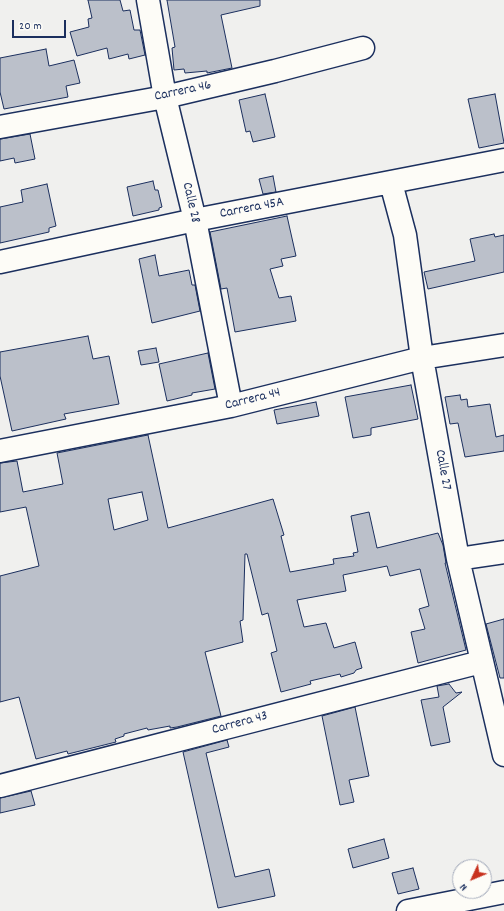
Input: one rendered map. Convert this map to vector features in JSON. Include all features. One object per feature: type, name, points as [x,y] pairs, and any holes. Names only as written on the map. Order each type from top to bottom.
[{"type":"street","name":"Calle 28","points":[[148,0],[165,97],[194,220],[231,406]]},
{"type":"street","name":"Carrera 46","points":[[0,127],[165,97],[363,48]]},
{"type":"street","name":"Carrera 45A","points":[[0,262],[194,220],[504,160]]},
{"type":"street","name":"Calle 27","points":[[391,183],[405,235],[422,358],[458,559],[481,662],[497,695],[504,755]]},
{"type":"street","name":"Carrera 44","points":[[0,451],[231,406],[422,358],[504,345]]},
{"type":"street","points":[[458,559],[504,552]]},
{"type":"street","name":"Carrera 43","points":[[0,786],[481,662]]},
{"type":"street","points":[[408,911],[504,892]]},
{"type":"building","points":[[88,0],[120,0],[123,11],[130,10],[134,30],[140,30],[145,55],[129,59],[128,54],[109,59],[107,48],[77,56],[70,32],[89,27],[88,19],[92,18]]},
{"type":"building","points":[[167,0],[260,0],[260,6],[221,15],[232,68],[207,73],[207,71],[185,73],[184,69],[174,70],[172,48],[175,47]]},
{"type":"building","points":[[46,49],[49,66],[74,60],[80,83],[66,86],[68,97],[4,109],[0,92],[0,58]]},
{"type":"building","points":[[265,94],[275,137],[253,142],[250,131],[246,132],[239,100]]},
{"type":"building","points":[[495,94],[504,143],[479,148],[468,99]]},
{"type":"building","points":[[30,134],[35,159],[15,163],[14,158],[0,161],[0,139]]},
{"type":"building","points":[[273,176],[276,192],[263,194],[259,179]]},
{"type":"building","points":[[153,181],[155,190],[158,190],[162,207],[159,208],[159,210],[133,216],[127,187]]},
{"type":"building","points":[[47,184],[56,226],[49,228],[49,232],[0,243],[0,207],[23,202],[21,190]]},
{"type":"building","points":[[287,216],[296,256],[281,259],[283,266],[270,269],[279,298],[291,296],[296,321],[235,332],[227,288],[221,289],[210,232]]},
{"type":"building","points":[[494,234],[495,237],[504,235],[504,272],[428,289],[424,272],[475,261],[470,239]]},
{"type":"building","points":[[155,255],[159,276],[189,270],[192,285],[195,285],[200,311],[152,323],[139,259]]},
{"type":"building","points":[[88,336],[93,359],[109,356],[119,404],[64,414],[66,419],[12,431],[0,376],[0,352]]},
{"type":"building","points":[[156,348],[159,362],[141,365],[138,351]]},
{"type":"building","points":[[208,353],[215,389],[192,393],[192,395],[167,401],[159,364]]},
{"type":"building","points":[[411,385],[418,419],[371,428],[371,435],[353,438],[345,397]]},
{"type":"building","points":[[460,395],[461,400],[467,399],[468,407],[490,404],[496,437],[504,435],[504,451],[465,457],[458,423],[450,424],[445,397]]},
{"type":"building","points":[[316,402],[319,416],[277,424],[274,410]]},
{"type":"building","points":[[148,435],[168,528],[273,499],[284,535],[281,536],[290,572],[334,564],[333,559],[354,556],[353,553],[358,552],[351,516],[369,512],[377,548],[438,533],[443,545],[445,563],[466,650],[418,663],[411,632],[425,629],[419,609],[429,606],[420,569],[390,576],[387,566],[343,575],[346,591],[297,600],[304,627],[326,623],[334,648],[355,642],[362,668],[356,670],[354,673],[341,677],[340,674],[310,681],[311,684],[281,692],[271,653],[277,651],[268,613],[262,615],[247,554],[245,554],[243,620],[240,621],[243,642],[205,652],[221,716],[177,727],[170,728],[170,726],[148,730],[147,728],[124,734],[124,736],[115,739],[116,742],[68,754],[67,751],[36,759],[19,697],[0,702],[0,576],[39,566],[26,507],[0,512],[0,463],[17,461],[23,492],[63,484],[57,453]],"holes":[[[142,492],[148,520],[114,530],[108,499]]]},
{"type":"building","points":[[504,619],[504,678],[500,678],[486,624]]},
{"type":"building","points":[[449,684],[456,693],[462,692],[443,707],[450,742],[431,746],[421,700],[439,697],[437,686]]},
{"type":"building","points":[[355,707],[369,776],[349,780],[354,802],[340,805],[322,716]]},
{"type":"building","points":[[227,740],[229,747],[206,753],[235,877],[269,869],[275,896],[218,908],[183,752]]},
{"type":"building","points":[[31,791],[35,805],[0,813],[0,798]]},
{"type":"building","points":[[384,839],[389,858],[353,868],[348,849]]},
{"type":"building","points":[[413,868],[419,889],[398,894],[392,873]]}]
